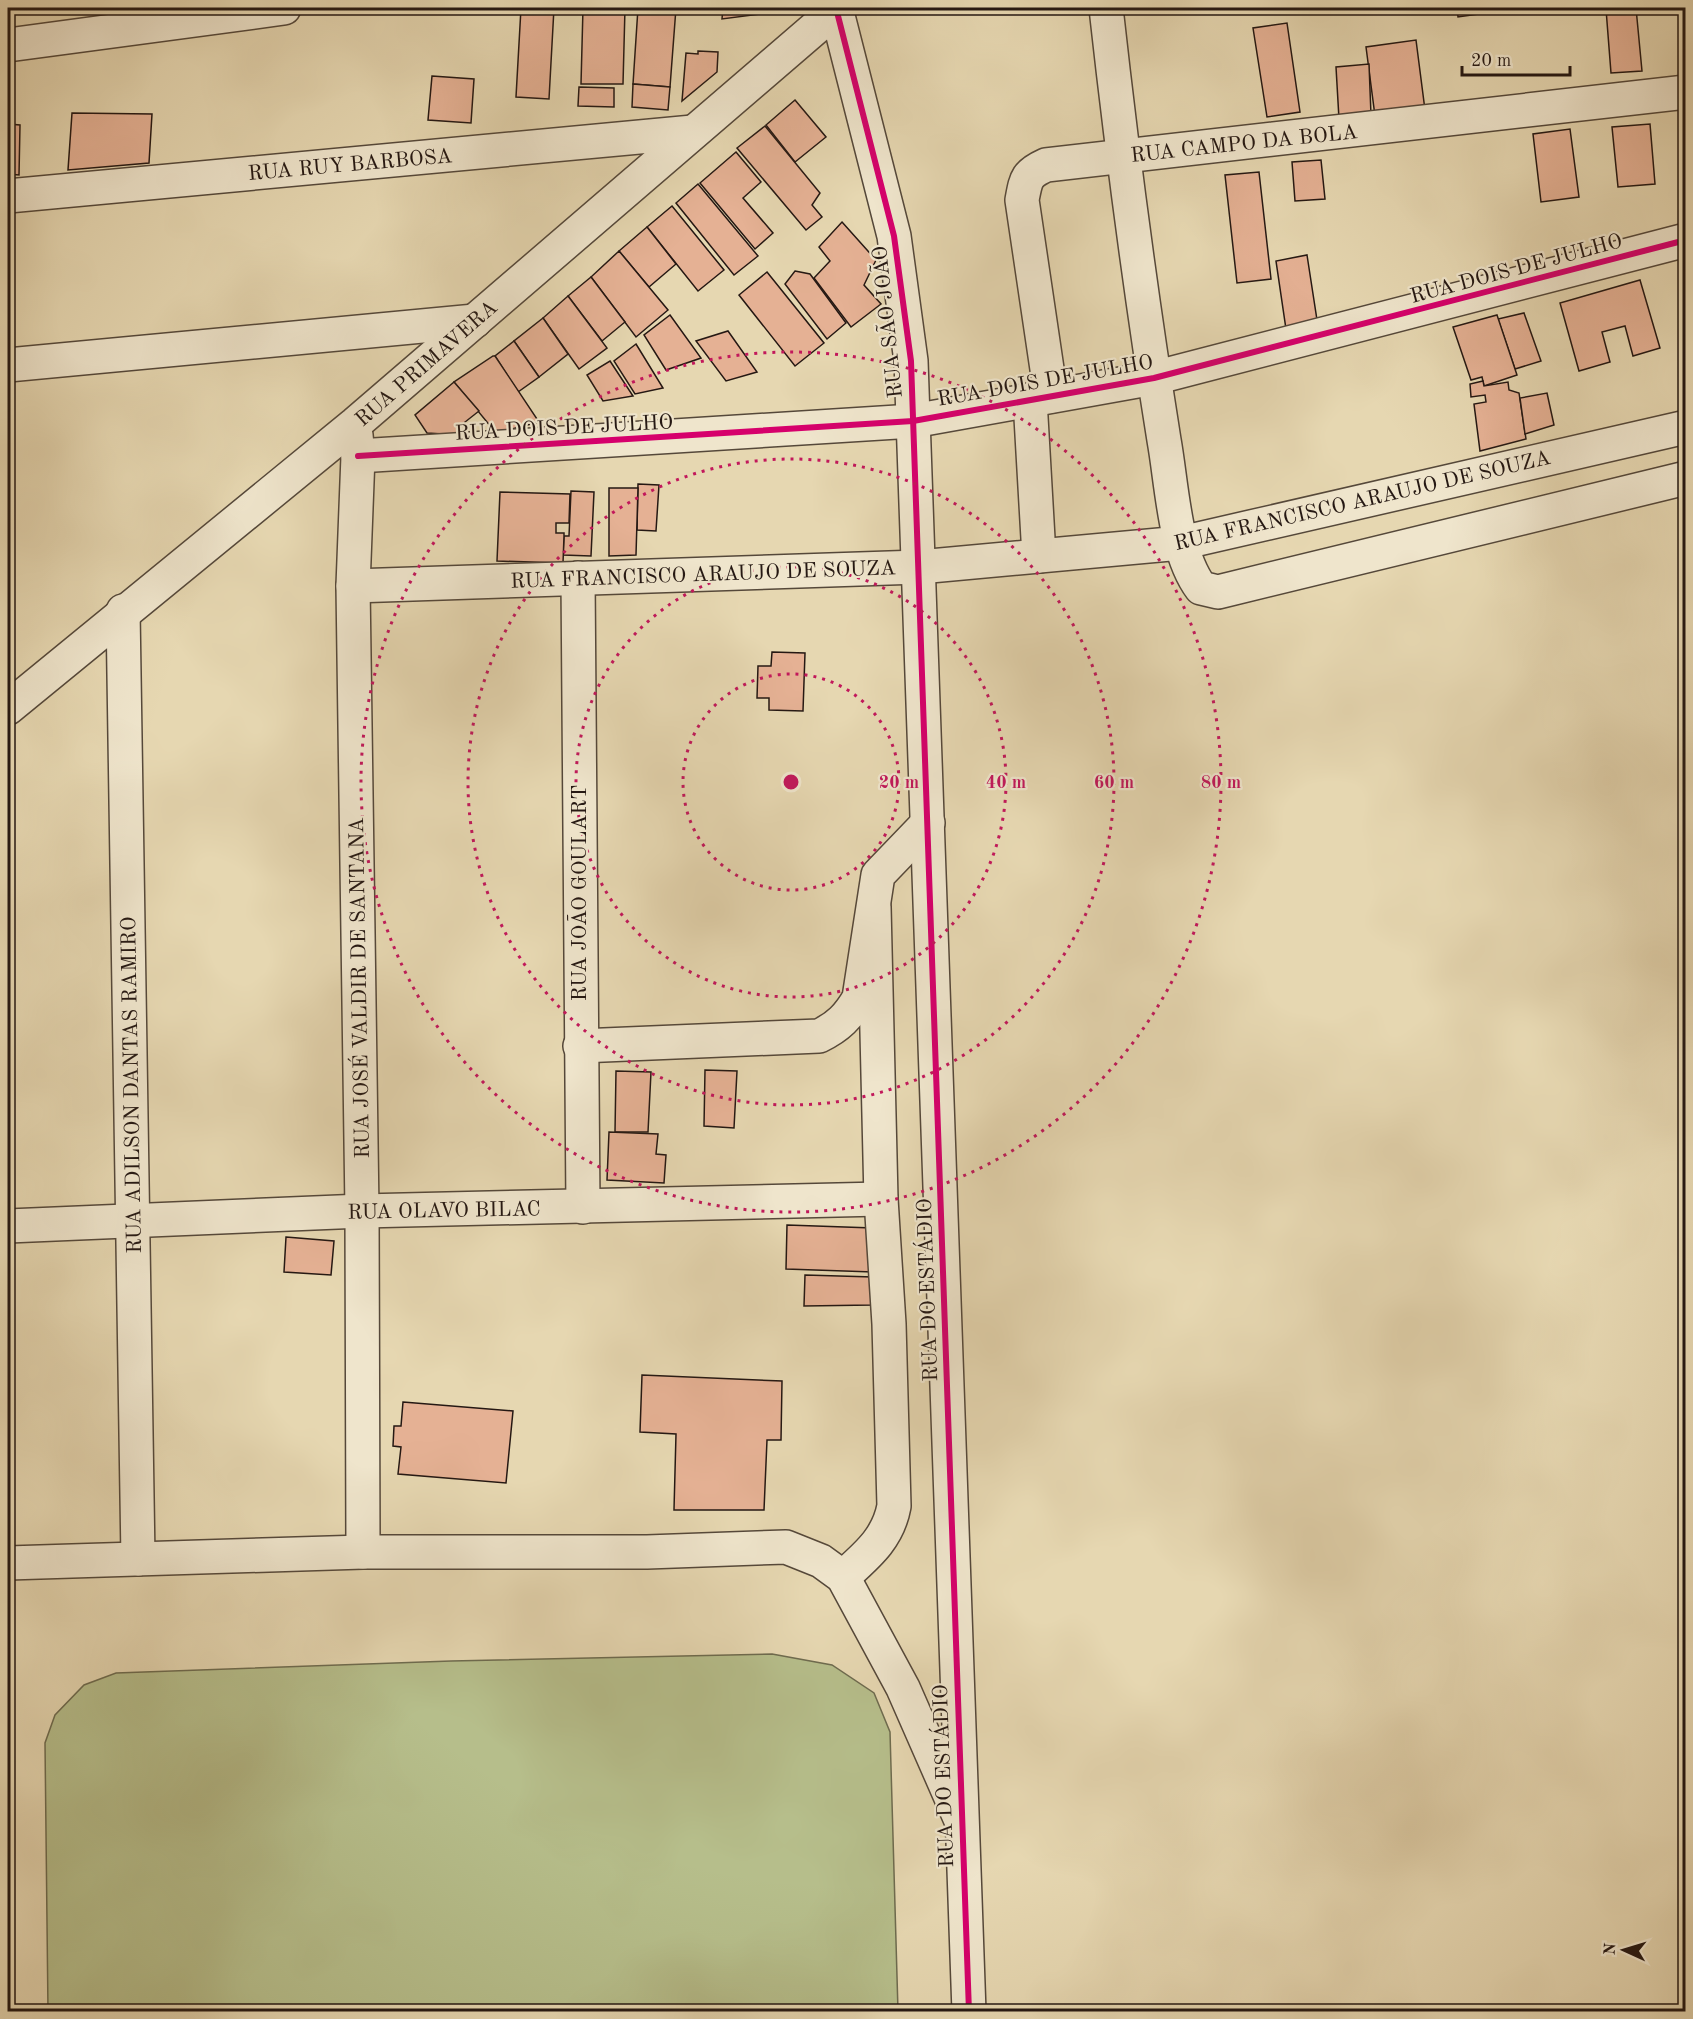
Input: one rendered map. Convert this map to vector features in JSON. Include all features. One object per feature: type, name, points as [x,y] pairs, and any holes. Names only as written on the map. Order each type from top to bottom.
[{"type":"street","points":[[8,45],[284,8]]},
{"type":"street","points":[[1106,8],[1123,156],[1154,378],[1181,543],[1202,588],[1218,592],[1686,478]]},
{"type":"street","name":"RUA PRIMAVERA","points":[[8,708],[123,611],[356,440],[475,321],[836,9]]},
{"type":"street","name":"RUA SÃO JOÃO","points":[[836,9],[894,236],[911,361],[918,567]]},
{"type":"street","name":"RUA CAMPO DA BOLA","points":[[1039,556],[1040,398],[1022,200],[1025,182],[1031,171],[1046,165],[1686,92]]},
{"type":"street","name":"RUA RUY BARBOSA","points":[[8,196],[693,132]]},
{"type":"street","name":"RUA DOIS DE JULHO","points":[[356,440],[913,421],[1154,378],[1686,240]]},
{"type":"street","points":[[8,365],[475,321]]},
{"type":"street","name":"RUA FRANCISCO ARAUJO DE SOUZA","points":[[353,586],[918,567],[1181,543],[1686,427]]},
{"type":"street","name":"RUA JOSÉ VALDIR DE SANTANA","points":[[356,440],[353,586],[362,1211],[363,1552]]},
{"type":"street","name":"RUA DO ESTÁDIO","points":[[918,567],[960,1818],[969,2012]]},
{"type":"street","name":"RUA JOÃO GOULART","points":[[578,578],[583,1207]]},
{"type":"street","name":"RUA ADILSON DANTAS RAMIRO","points":[[123,611],[138,1559]]},
{"type":"street","points":[[843,1577],[884,1537],[891,1524],[894,1506],[889,1324],[882,1199],[875,886],[882,869],[928,823]]},
{"type":"street","points":[[580,1046],[819,1036],[836,1028],[851,1013],[859,998],[874,907]]},
{"type":"street","name":"RUA OLAVO BILAC","points":[[8,1226],[362,1211],[882,1199]]},
{"type":"street","points":[[8,1563],[363,1552],[647,1552],[786,1548],[821,1561],[843,1577],[903,1688],[960,1818]]},
{"type":"green space","points":[[772,1654],[832,1665],[874,1693],[890,1732],[898,2011],[48,2011],[45,1743],[55,1715],[84,1685],[116,1673],[451,1661]]},
{"type":"building","points":[[8,8],[33,8],[33,11],[8,14]]},
{"type":"building","points":[[521,8],[554,8],[549,99],[516,97]]},
{"type":"building","points":[[583,8],[625,8],[623,84],[581,84]]},
{"type":"building","points":[[638,8],[676,8],[670,87],[633,84]]},
{"type":"building","points":[[723,8],[775,8],[775,12],[722,19]]},
{"type":"building","points":[[1457,8],[1500,8],[1500,11],[1458,17]]},
{"type":"building","points":[[1636,8],[1642,71],[1611,73],[1606,9]]},
{"type":"building","points":[[1287,23],[1300,112],[1267,117],[1253,28]]},
{"type":"building","points":[[1416,40],[1425,110],[1375,116],[1366,47]]},
{"type":"building","points":[[698,51],[718,52],[717,72],[682,101],[686,53],[698,54]]},
{"type":"building","points":[[1369,64],[1371,115],[1339,119],[1336,67]]},
{"type":"building","points":[[432,76],[474,79],[471,123],[428,120]]},
{"type":"building","points":[[633,84],[670,87],[668,110],[632,107]]},
{"type":"building","points":[[579,87],[614,88],[614,107],[578,106]]},
{"type":"building","points":[[795,100],[826,137],[795,162],[766,125]]},
{"type":"building","points":[[72,113],[152,114],[149,163],[68,170]]},
{"type":"building","points":[[8,124],[20,125],[19,175],[8,174]]},
{"type":"building","points":[[1650,124],[1655,184],[1618,187],[1612,127]]},
{"type":"building","points":[[765,126],[820,193],[812,205],[822,217],[806,230],[737,148]]},
{"type":"building","points":[[1570,129],[1579,197],[1541,202],[1533,134]]},
{"type":"building","points":[[736,152],[761,182],[743,198],[773,233],[755,249],[700,183]]},
{"type":"building","points":[[1321,160],[1325,199],[1295,201],[1292,162]]},
{"type":"building","points":[[1259,172],[1271,279],[1237,283],[1225,175]]},
{"type":"building","points":[[698,184],[758,256],[734,275],[676,203]]},
{"type":"building","points":[[672,206],[724,270],[698,291],[647,227]]},
{"type":"building","points":[[842,222],[876,260],[864,285],[881,304],[851,327],[814,278],[830,261],[819,247]]},
{"type":"building","points":[[647,227],[676,264],[649,287],[619,251]]},
{"type":"building","points":[[619,251],[668,310],[636,337],[591,277]]},
{"type":"building","points":[[1307,255],[1317,320],[1286,329],[1276,261]]},
{"type":"building","points":[[795,271],[810,274],[846,323],[827,339],[785,284]]},
{"type":"building","points":[[767,272],[824,343],[795,366],[739,295]]},
{"type":"building","points":[[591,277],[625,322],[602,341],[568,296]]},
{"type":"building","points":[[1640,280],[1660,348],[1633,356],[1625,326],[1602,332],[1610,362],[1579,371],[1560,303]]},
{"type":"building","points":[[568,296],[607,348],[579,369],[543,318]]},
{"type":"building","points":[[1524,313],[1541,361],[1515,369],[1498,319]]},
{"type":"building","points":[[670,315],[701,358],[666,370],[644,335]]},
{"type":"building","points":[[1497,315],[1517,375],[1484,386],[1482,377],[1471,380],[1453,327]]},
{"type":"building","points":[[543,318],[568,354],[539,377],[514,341]]},
{"type":"building","points":[[728,331],[757,372],[726,381],[696,341]]},
{"type":"building","points":[[514,341],[539,377],[518,392],[495,356]]},
{"type":"building","points":[[636,344],[663,388],[635,394],[614,361]]},
{"type":"building","points":[[493,356],[539,422],[496,433],[454,382]]},
{"type":"building","points":[[610,361],[633,396],[603,401],[587,375]]},
{"type":"building","points":[[1483,381],[1484,386],[1508,382],[1509,390],[1519,393],[1526,439],[1480,451],[1474,404],[1486,402],[1485,395],[1471,397],[1470,384]]},
{"type":"building","points":[[454,382],[479,411],[460,426],[460,435],[427,433],[415,415]]},
{"type":"building","points":[[1547,393],[1554,425],[1525,434],[1520,398]]},
{"type":"building","points":[[638,484],[659,485],[656,531],[637,530]]},
{"type":"building","points":[[609,488],[638,488],[636,555],[609,556]]},
{"type":"building","points":[[571,491],[594,492],[591,556],[563,555],[564,536],[569,536]]},
{"type":"building","points":[[500,492],[570,494],[569,523],[556,523],[556,533],[564,533],[563,563],[497,561]]},
{"type":"building","points":[[772,652],[805,653],[803,711],[769,710],[769,698],[757,698],[758,666],[771,666]]},
{"type":"building","points":[[705,1070],[737,1071],[734,1128],[704,1126]]},
{"type":"building","points":[[616,1071],[651,1072],[648,1132],[615,1132]]},
{"type":"building","points":[[609,1132],[658,1134],[656,1154],[666,1155],[664,1183],[607,1180]]},
{"type":"building","points":[[787,1225],[873,1228],[873,1272],[786,1269]]},
{"type":"building","points":[[286,1237],[334,1241],[331,1275],[284,1272]]},
{"type":"building","points":[[805,1275],[873,1277],[872,1305],[804,1306]]},
{"type":"building","points":[[642,1375],[782,1381],[781,1440],[767,1440],[764,1510],[674,1510],[676,1434],[640,1432]]},
{"type":"building","points":[[403,1402],[513,1411],[506,1483],[398,1474],[401,1447],[393,1446],[394,1426],[401,1426]]},
{"type":"cycle path","points":[[836,8],[894,236],[911,361],[969,2012]]},
{"type":"cycle path","points":[[358,456],[913,421],[1154,378],[1686,240]]}]
